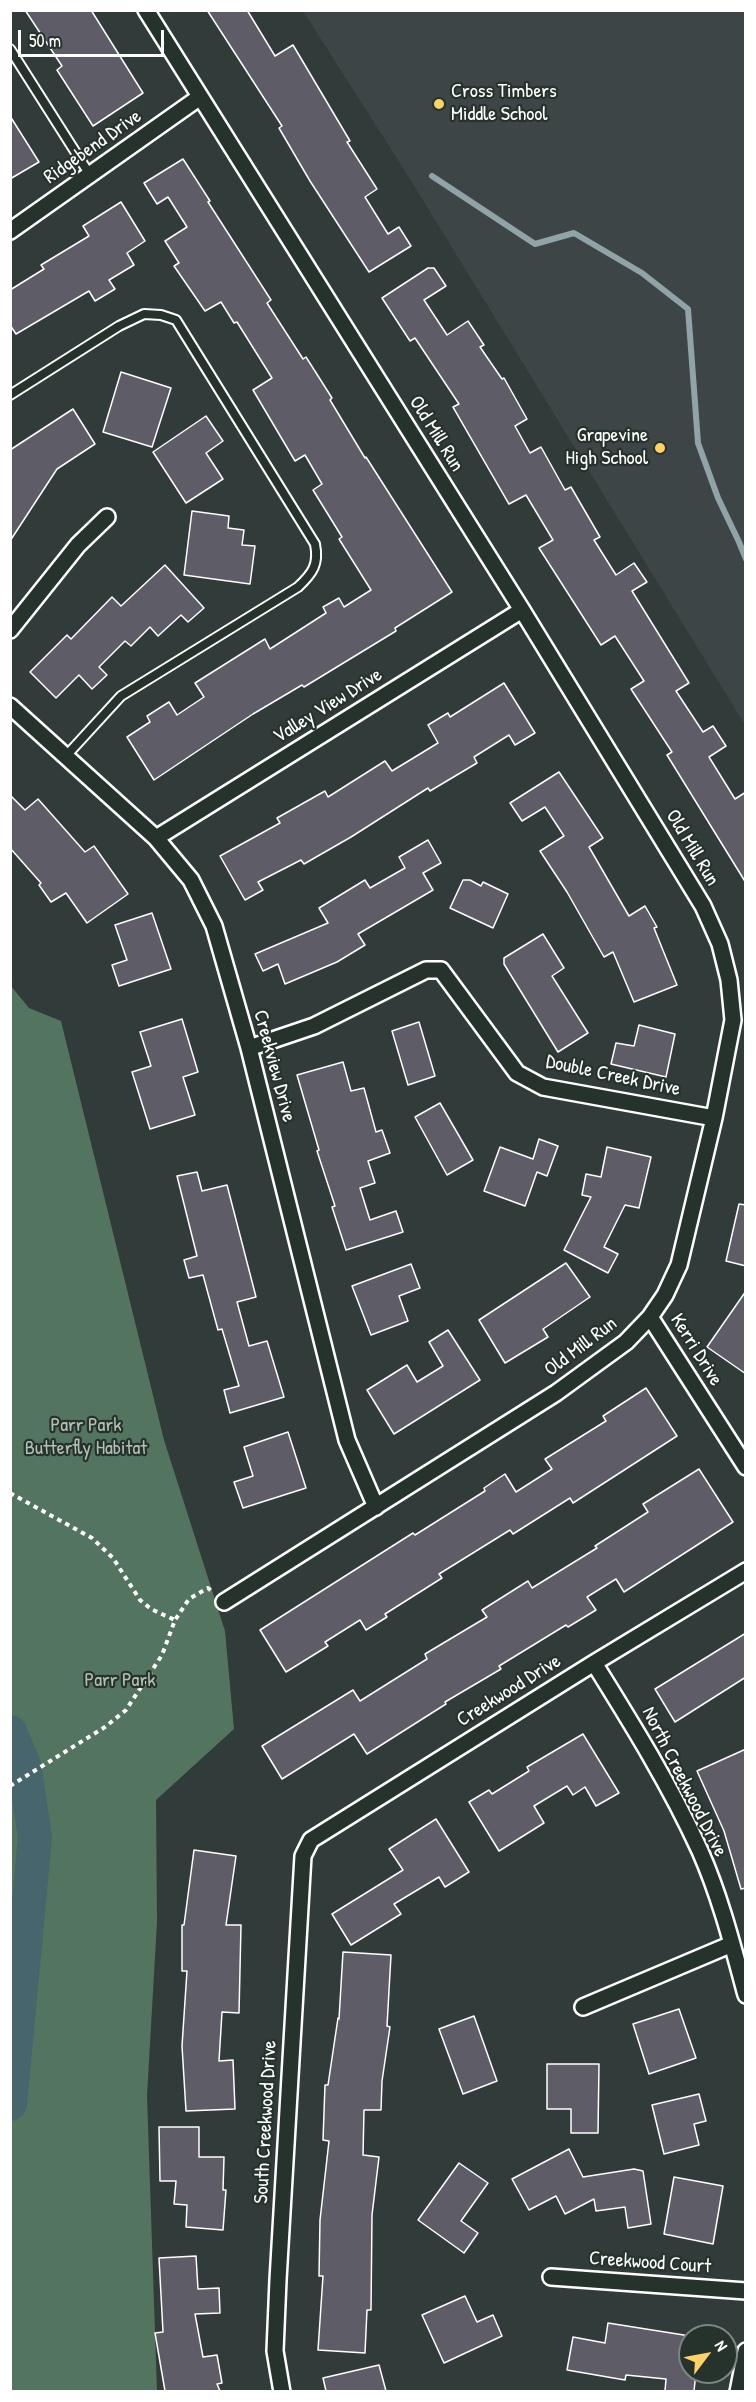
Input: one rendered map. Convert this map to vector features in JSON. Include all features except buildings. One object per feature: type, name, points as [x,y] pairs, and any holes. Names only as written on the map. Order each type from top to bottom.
[{"type":"street","name":"Old Mill Run","points":[[146,10],[522,610],[703,906],[720,944],[729,980],[733,1020],[714,1118],[679,1265],[665,1295],[650,1317],[626,1342],[556,1393],[224,1602]]},
{"type":"street","name":"Ridgebend Drive","points":[[10,231],[200,97]]},
{"type":"street","points":[[10,630],[78,545],[107,517]]},
{"type":"street","name":"Valley View Drive","points":[[156,838],[522,610]]},
{"type":"street","name":"Creekview Drive","points":[[10,706],[156,838],[192,880],[214,926],[249,1048],[346,1440],[376,1506]]},
{"type":"street","name":"Double Creek Drive","points":[[249,1048],[314,1026],[426,970],[441,970],[517,1073],[543,1087],[714,1118]]},
{"type":"street","name":"Kerri Drive","points":[[650,1317],[746,1467]]},
{"type":"street","name":"Creekwood Drive","points":[[303,1856],[311,1839],[746,1571]]},
{"type":"street","name":"North Creekwood Drive","points":[[594,1663],[651,1754],[700,1852],[732,1944],[746,1995]]},
{"type":"street","name":"South Creekwood Drive","points":[[282,2391],[275,2351],[303,1856]]},
{"type":"street","points":[[583,2007],[732,1944]]},
{"type":"street","name":"Creekwood Court","points":[[551,2277],[746,2291]]},
{"type":"street","points":[[738,2391],[746,2351]]},
{"type":"lane","points":[[10,49],[90,175]]},
{"type":"lane","points":[[10,395],[118,326],[144,314],[161,315],[176,320],[315,544],[318,558],[309,576],[298,587],[121,696],[66,756]]},
{"type":"path","points":[[10,1493],[92,1538],[113,1558],[140,1600],[151,1609],[175,1620]]},
{"type":"path","points":[[10,1786],[63,1755],[126,1710],[162,1655],[175,1620],[189,1599],[208,1588],[224,1602]]},
{"type":"shaded area","name":"Grapevine High School","points":[[303,11],[745,11],[745,725],[405,171]]},
{"type":"green space","name":"Parr Park","points":[[11,986],[29,1008],[61,1021],[164,1440],[225,1631],[234,1729],[156,1800],[157,1922],[147,2096],[157,2391],[11,2391]]},
{"type":"waterway","points":[[432,176],[535,244],[574,233],[642,273],[688,309],[698,443],[718,498],[746,559]]},
{"type":"waterway","points":[[10,1732],[24,1765],[35,1837],[10,2104]]},
{"type":"place","name":"Cross Timbers Middle School","points":[[439,104]]},
{"type":"place","name":"Grapevine High School","points":[[660,448]]},
{"type":"park label","name":"Parr Park Butterfly Habitat","points":[[86,1438]]}]
